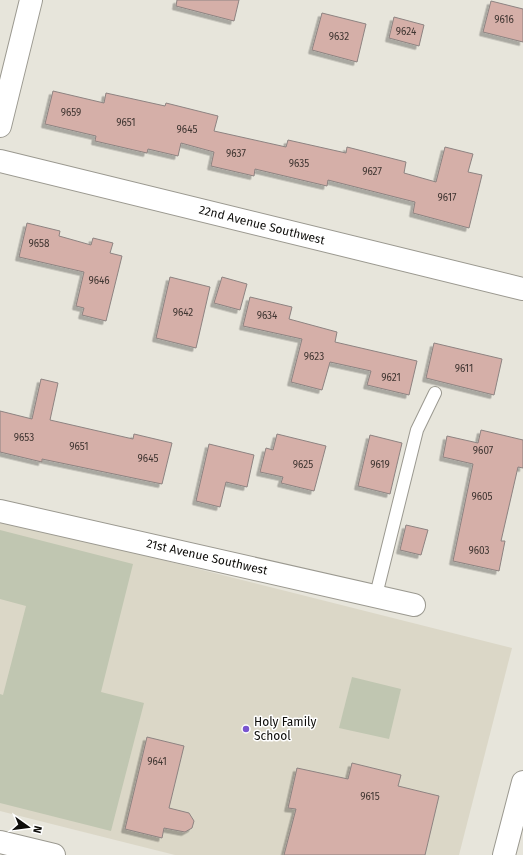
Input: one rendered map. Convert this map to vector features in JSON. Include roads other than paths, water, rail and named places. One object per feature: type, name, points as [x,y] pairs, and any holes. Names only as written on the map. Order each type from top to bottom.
[{"type":"street","points":[[0,126],[31,0]]},
{"type":"street","name":"22nd Avenue Southwest","points":[[0,161],[523,289]]},
{"type":"street","name":"21st Avenue Southwest","points":[[0,511],[414,605]]},
{"type":"street","points":[[504,855],[522,788]]},
{"type":"street","points":[[0,842],[54,855]]},
{"type":"lane","points":[[376,596],[417,430],[435,393]]},
{"type":"place","name":"Holy Family School","points":[[246,729]]}]
